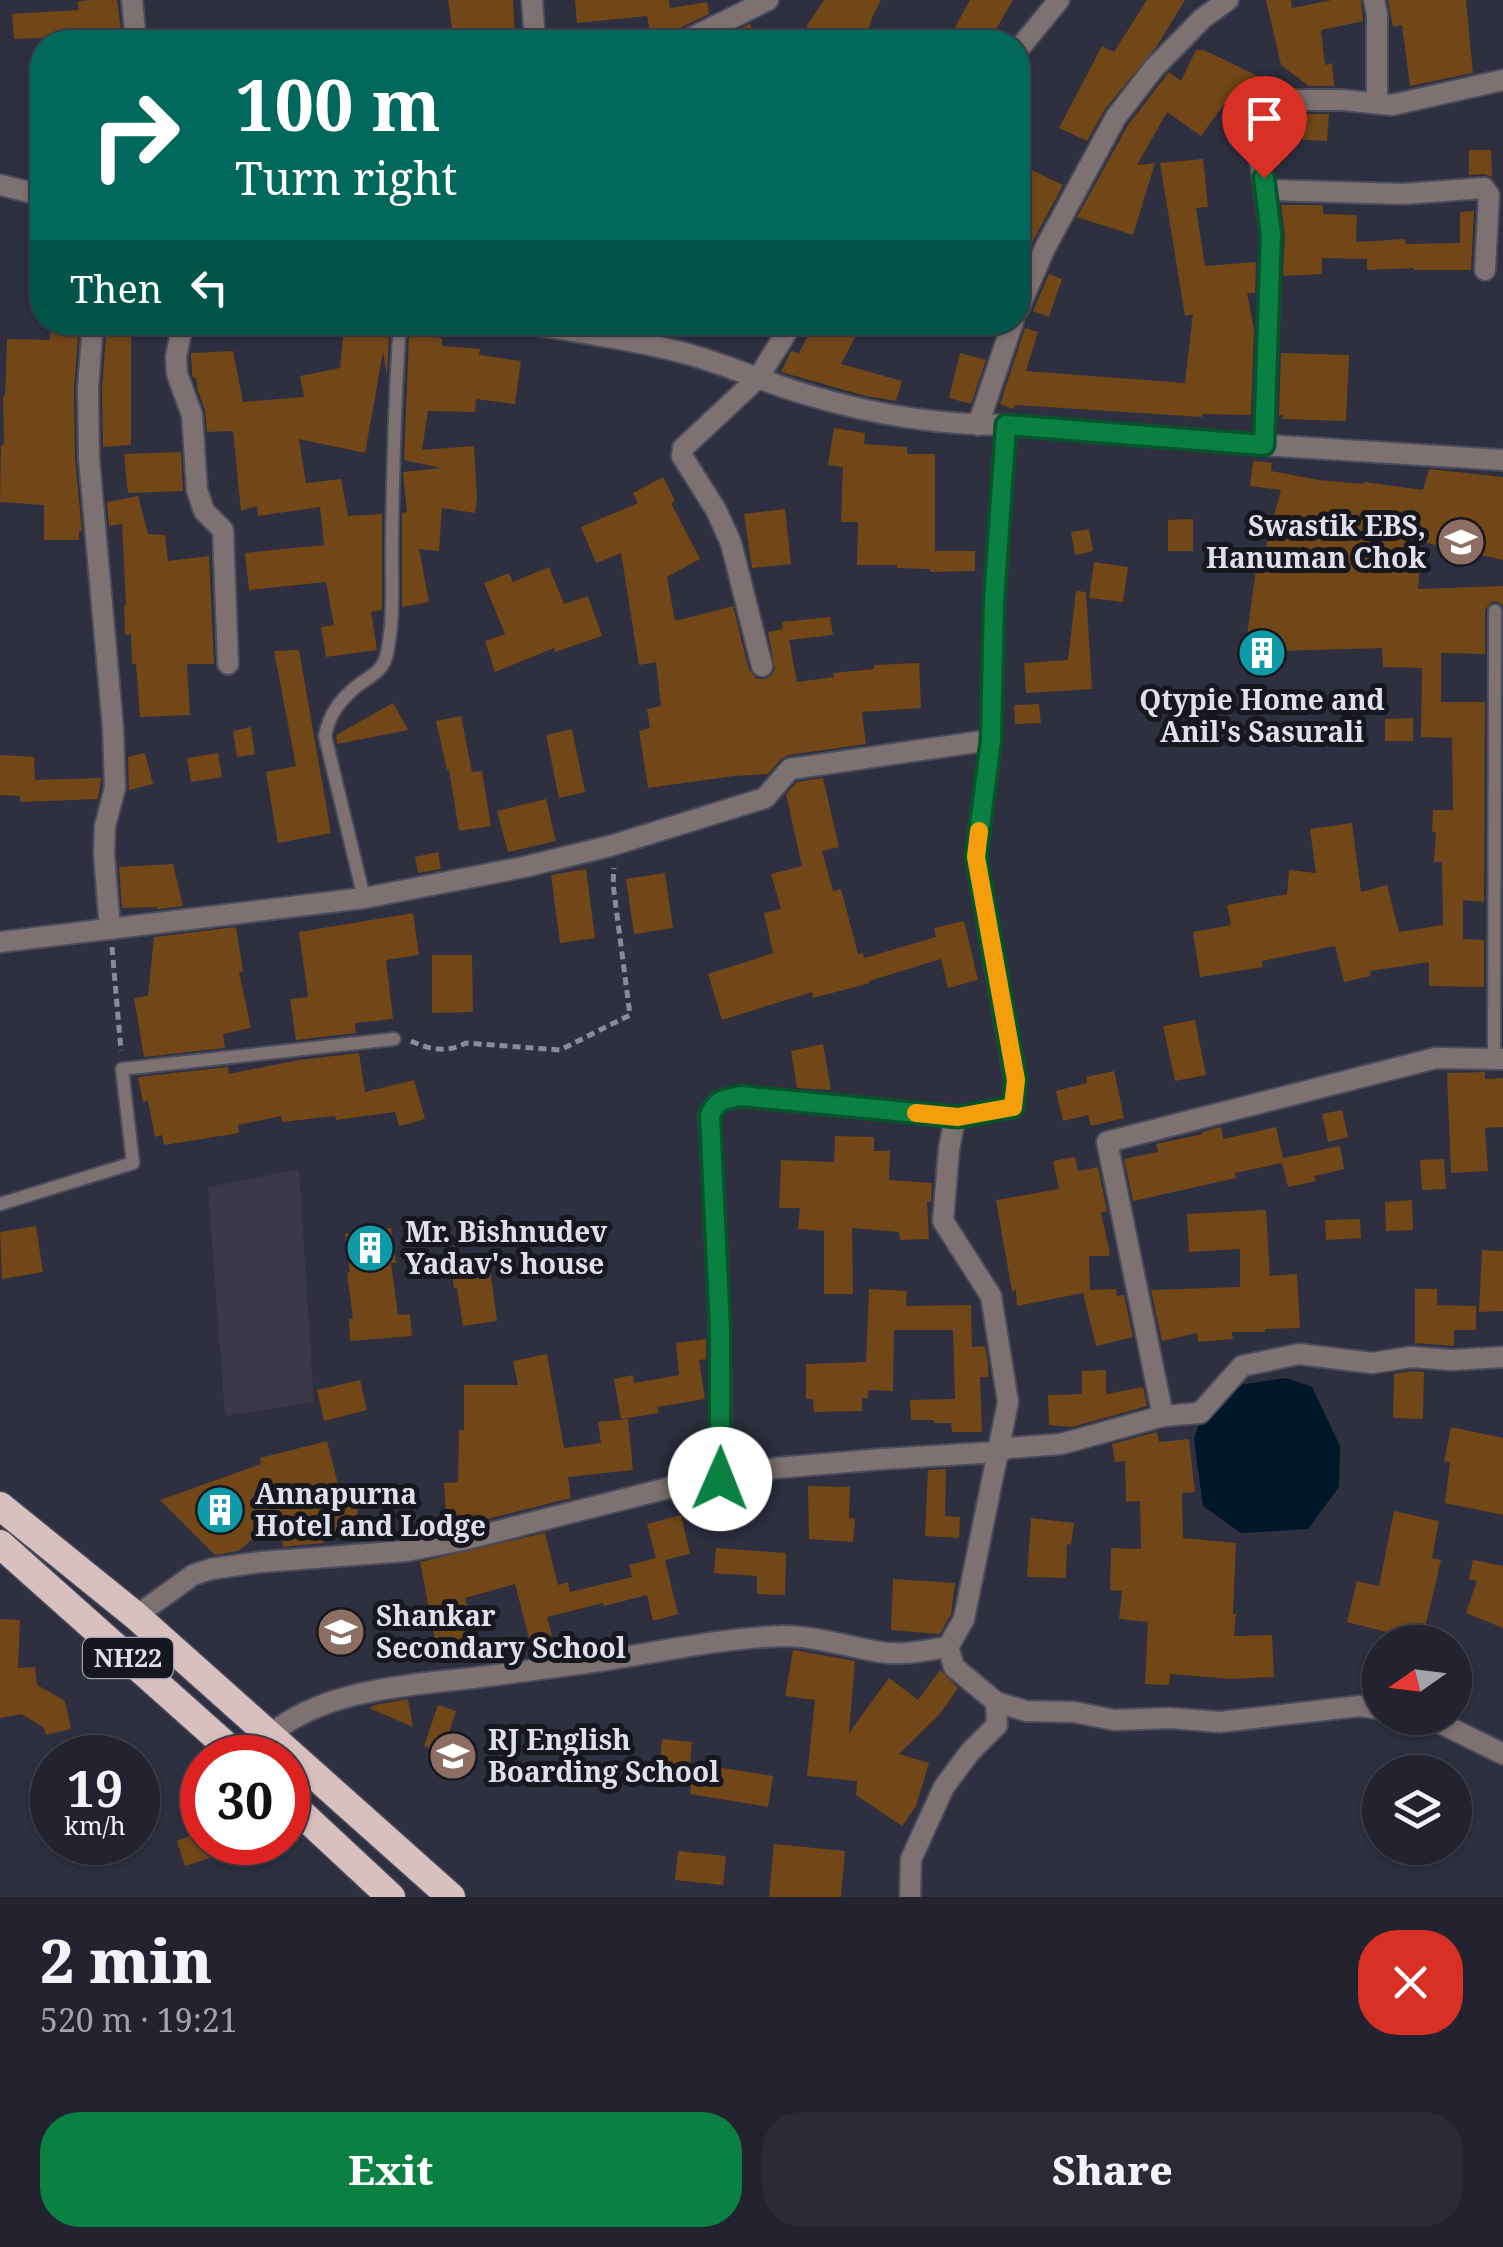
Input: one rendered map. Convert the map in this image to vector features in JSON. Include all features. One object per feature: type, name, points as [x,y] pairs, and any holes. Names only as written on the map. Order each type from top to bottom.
[{"type":"highway","name":"NH22","points":[[0,1506],[136,1616],[269,1735]]},
{"type":"highway","name":"NH22","points":[[0,1544],[214,1735]]},
{"type":"highway","name":"NH22","points":[[310,1772],[451,1897]]},
{"type":"highway","points":[[310,1821],[392,1897]]},
{"type":"street","points":[[132,0],[135,30]]},
{"type":"street","points":[[532,0],[534,30]]},
{"type":"street","points":[[707,30],[768,0]]},
{"type":"street","points":[[1030,35],[1059,0]]},
{"type":"street","points":[[1030,282],[1116,117],[1154,68],[1203,18],[1228,0]]},
{"type":"street","points":[[1374,0],[1378,14],[1377,103]]},
{"type":"street","points":[[1264,445],[1271,234],[1252,107],[1276,100],[1392,105],[1503,80]]},
{"type":"street","points":[[0,185],[30,192]]},
{"type":"street","points":[[1266,190],[1402,194],[1484,188],[1488,195],[1485,270]]},
{"type":"street","points":[[92,335],[89,459],[115,788],[105,826],[104,854],[110,929]]},
{"type":"street","points":[[180,335],[176,374],[192,415],[198,490],[204,511],[222,530],[228,664]]},
{"type":"street","points":[[597,335],[686,353],[810,396],[900,416],[978,425],[1503,460]]},
{"type":"street","points":[[762,666],[730,543],[716,510],[682,456],[683,448],[758,378],[785,335]]},
{"type":"street","points":[[978,425],[1008,335]]},
{"type":"street","points":[[1006,425],[994,602],[991,740],[976,857],[1016,1080],[1013,1107]]},
{"type":"street","points":[[0,942],[364,898],[524,867],[610,846],[765,798],[790,768],[991,740]]},
{"type":"street","points":[[1164,1416],[1107,1142],[1436,1058],[1498,1060]]},
{"type":"street","points":[[720,1479],[720,1329],[710,1115],[714,1104],[741,1096],[958,1117],[1013,1107]]},
{"type":"street","points":[[1013,1107],[956,1118],[949,1149],[943,1221],[992,1296],[1008,1402],[964,1620],[948,1647],[954,1667],[996,1702],[1026,1710],[1074,1712],[1114,1720],[1170,1718],[1220,1722],[1362,1706]]},
{"type":"street","points":[[136,1616],[194,1575],[211,1569],[407,1551],[688,1483],[794,1467],[1061,1444],[1164,1416],[1200,1413],[1242,1366],[1299,1354],[1372,1363],[1411,1358],[1503,1357]]},
{"type":"street","points":[[272,1735],[334,1702],[379,1688],[666,1652],[731,1638],[788,1636],[901,1654],[948,1647]]},
{"type":"street","points":[[910,1897],[911,1858],[944,1788],[996,1725],[996,1702]]},
{"type":"street","points":[[1464,1735],[1503,1754]]},
{"type":"lane","points":[[364,898],[325,736],[328,719],[340,702],[380,671],[387,656],[399,335]]},
{"type":"lane","points":[[1495,611],[1498,1060]]},
{"type":"lane","points":[[0,1204],[132,1162],[122,1069],[394,1038]]},
{"type":"path","points":[[394,1038],[443,1050],[466,1043],[560,1050],[630,1015],[610,846]]},
{"type":"path","points":[[110,929],[122,1069]]},
{"type":"shaded area","points":[[299,1169],[314,1402],[225,1416],[208,1187]]},
{"type":"water","points":[[1286,1378],[1312,1387],[1340,1446],[1339,1487],[1308,1529],[1241,1533],[1203,1506],[1194,1439],[1203,1412],[1239,1385]]},
{"type":"building","points":[[117,0],[121,29],[30,30],[30,38],[14,39],[12,14],[79,10],[77,2]]},
{"type":"building","points":[[448,0],[513,0],[514,30],[452,30]]},
{"type":"building","points":[[575,0],[669,0],[670,8],[707,2],[709,14],[676,30],[650,30],[647,16],[577,23]]},
{"type":"building","points":[[824,0],[881,0],[867,30],[806,27]]},
{"type":"building","points":[[970,0],[1013,0],[996,30],[954,30]]},
{"type":"building","points":[[1147,0],[1185,0],[1157,46],[1105,109],[1087,141],[1059,128],[1102,46],[1114,52]]},
{"type":"building","points":[[1266,0],[1291,0],[1292,8],[1332,0],[1361,0],[1363,21],[1321,30],[1325,65],[1332,63],[1334,86],[1309,86],[1281,65]]},
{"type":"building","points":[[1388,0],[1466,0],[1473,73],[1410,86],[1402,25],[1393,27]]},
{"type":"building","points":[[1196,50],[1204,50],[1278,86],[1247,94],[1239,103],[1224,104],[1201,136],[1167,112],[1137,165],[1155,163],[1133,235],[1077,217],[1128,125],[1169,72],[1181,81]]},
{"type":"building","points":[[1329,114],[1327,141],[1291,139],[1292,149],[1272,149],[1267,117]]},
{"type":"building","points":[[1469,150],[1491,150],[1492,177],[1469,175]]},
{"type":"building","points":[[1203,159],[1208,207],[1196,208],[1205,266],[1256,262],[1255,293],[1247,293],[1254,329],[1251,415],[1202,417],[1015,405],[1014,409],[1000,404],[1023,335],[1030,335],[1030,330],[1038,332],[1026,371],[1185,383],[1193,314],[1185,316],[1160,163]]},
{"type":"building","points":[[1030,169],[1063,185],[1030,248]]},
{"type":"building","points":[[1281,205],[1323,205],[1323,214],[1357,215],[1356,242],[1405,239],[1406,244],[1460,243],[1460,212],[1474,211],[1471,270],[1367,270],[1367,259],[1322,258],[1322,274],[1283,276],[1285,234]]},
{"type":"building","points":[[1049,274],[1062,279],[1049,317],[1033,311]]},
{"type":"building","points":[[50,335],[78,335],[74,388],[82,531],[79,540],[44,540],[44,505],[0,502],[7,339],[50,340]]},
{"type":"building","points":[[106,335],[131,335],[131,445],[103,447]]},
{"type":"building","points":[[343,335],[389,335],[387,375],[383,352],[365,453],[299,439],[306,483],[341,479],[348,516],[382,514],[382,610],[371,612],[377,650],[326,657],[321,627],[334,625],[326,582],[249,590],[245,553],[324,545],[320,507],[258,516],[257,506],[241,511],[233,431],[207,432],[205,410],[192,374],[191,353],[233,351],[243,402],[304,397],[300,376],[340,368]]},
{"type":"building","points":[[409,335],[442,338],[442,346],[480,349],[479,355],[521,361],[515,404],[476,399],[475,412],[428,411],[422,450],[474,446],[477,498],[475,513],[442,508],[439,551],[419,549],[429,602],[402,607],[402,513],[407,512],[403,472],[441,468],[404,460]]},
{"type":"building","points":[[808,335],[856,335],[841,364],[902,381],[896,401],[781,372],[791,351],[799,353]]},
{"type":"building","points":[[960,353],[986,360],[971,404],[949,398]]},
{"type":"building","points":[[1281,353],[1349,355],[1346,421],[1282,419]]},
{"type":"building","points":[[834,428],[865,433],[864,444],[907,447],[907,454],[935,454],[935,551],[975,551],[975,571],[930,572],[897,565],[857,565],[858,522],[841,522],[843,467],[828,465]]},
{"type":"building","points":[[181,452],[183,491],[128,493],[124,454]]},
{"type":"building","points":[[1253,461],[1272,463],[1271,471],[1319,480],[1423,490],[1429,469],[1503,477],[1503,560],[1422,542],[1418,589],[1503,586],[1503,605],[1491,602],[1485,610],[1485,654],[1441,653],[1441,702],[1485,702],[1484,902],[1463,900],[1463,939],[1484,940],[1484,987],[1429,986],[1429,962],[1370,971],[1371,976],[1344,982],[1335,946],[1262,961],[1263,967],[1200,977],[1193,932],[1231,925],[1227,905],[1287,894],[1289,870],[1316,873],[1310,829],[1352,823],[1361,892],[1387,885],[1399,932],[1443,925],[1442,862],[1434,862],[1433,810],[1453,810],[1452,738],[1421,737],[1422,668],[1383,667],[1382,648],[1280,651],[1278,669],[1243,665],[1256,569],[1262,570],[1281,490],[1250,486]]},
{"type":"building","points":[[663,477],[675,501],[671,503],[700,559],[667,577],[675,621],[733,606],[749,670],[757,679],[764,679],[775,669],[768,632],[783,629],[782,622],[830,617],[833,635],[789,640],[797,682],[874,669],[874,665],[919,663],[921,708],[862,712],[866,744],[788,755],[768,774],[648,788],[639,731],[650,728],[647,709],[661,706],[656,662],[639,665],[621,553],[596,563],[581,527],[638,503],[633,493]]},
{"type":"building","points":[[138,496],[148,534],[165,535],[168,561],[209,556],[214,664],[187,664],[190,715],[140,717],[131,634],[125,635],[122,524],[109,526],[107,502]]},
{"type":"building","points":[[785,509],[791,564],[752,568],[744,514]]},
{"type":"building","points":[[1193,519],[1193,551],[1168,551],[1168,520]]},
{"type":"building","points":[[1089,529],[1093,551],[1075,555],[1071,532]]},
{"type":"building","points":[[1094,562],[1128,567],[1123,602],[1089,598]]},
{"type":"building","points":[[549,567],[564,604],[588,596],[602,636],[555,652],[554,648],[495,672],[485,641],[505,634],[484,583],[509,573],[513,582]]},
{"type":"building","points":[[1076,591],[1086,592],[1092,689],[1026,693],[1024,663],[1068,660]]},
{"type":"building","points":[[299,650],[331,833],[278,843],[266,772],[296,766],[274,651]]},
{"type":"building","points":[[393,703],[408,730],[337,744],[336,735]]},
{"type":"building","points":[[1039,704],[1041,723],[1015,724],[1014,705]]},
{"type":"building","points":[[461,716],[472,772],[482,771],[491,826],[459,831],[436,721]]},
{"type":"building","points":[[1413,718],[1413,741],[1385,741],[1385,719]]},
{"type":"building","points":[[251,727],[255,754],[237,757],[233,731]]},
{"type":"building","points":[[572,729],[585,792],[559,798],[546,735]]},
{"type":"building","points":[[145,753],[153,784],[129,790],[128,757]]},
{"type":"building","points":[[218,753],[222,777],[191,782],[187,758]]},
{"type":"building","points":[[0,755],[34,757],[35,780],[101,778],[98,799],[20,802],[20,796],[0,795]]},
{"type":"building","points":[[823,778],[839,847],[822,851],[833,891],[841,889],[858,954],[863,953],[864,958],[936,937],[934,928],[964,921],[978,980],[948,988],[941,959],[870,983],[813,998],[812,992],[722,1020],[708,974],[773,953],[764,913],[781,909],[771,874],[802,866],[786,794],[797,782]]},
{"type":"building","points":[[546,799],[556,841],[508,852],[497,811]]},
{"type":"building","points":[[438,852],[441,869],[418,873],[415,857]]},
{"type":"building","points":[[173,864],[183,906],[122,908],[119,867]]},
{"type":"building","points":[[586,869],[595,938],[560,943],[551,875]]},
{"type":"building","points":[[665,873],[673,928],[634,934],[626,879]]},
{"type":"building","points":[[413,913],[419,955],[386,960],[393,1019],[355,1023],[356,1033],[296,1040],[290,999],[308,997],[299,932]]},
{"type":"building","points":[[236,927],[243,971],[239,972],[251,1028],[223,1034],[225,1048],[144,1057],[134,998],[148,996],[154,937]]},
{"type":"building","points":[[432,955],[472,955],[473,1012],[432,1013]]},
{"type":"building","points":[[1195,1020],[1206,1075],[1175,1081],[1163,1026]]},
{"type":"building","points":[[823,1044],[831,1090],[797,1088],[791,1051]]},
{"type":"building","points":[[359,1053],[365,1092],[414,1080],[425,1119],[399,1126],[395,1112],[282,1122],[281,1116],[238,1125],[239,1133],[164,1145],[162,1135],[155,1137],[148,1101],[143,1102],[138,1077],[228,1067],[229,1074]]},
{"type":"building","points":[[1114,1071],[1124,1118],[1091,1126],[1088,1115],[1063,1121],[1056,1091],[1087,1083],[1086,1077]]},
{"type":"building","points":[[1485,1072],[1485,1079],[1503,1078],[1503,1127],[1485,1128],[1488,1171],[1451,1173],[1447,1073]]},
{"type":"building","points":[[1342,1110],[1348,1137],[1328,1142],[1322,1114]]},
{"type":"building","points":[[1221,1127],[1223,1139],[1276,1127],[1283,1158],[1340,1146],[1344,1169],[1288,1187],[1282,1163],[1235,1173],[1236,1178],[1133,1201],[1124,1159],[1158,1152],[1156,1144]]},
{"type":"building","points":[[835,1136],[874,1137],[874,1151],[890,1151],[889,1180],[932,1183],[931,1202],[927,1202],[929,1239],[900,1240],[899,1232],[852,1228],[853,1294],[824,1294],[824,1231],[798,1229],[800,1208],[779,1208],[781,1160],[834,1162]]},
{"type":"building","points":[[1075,1157],[1078,1171],[1098,1167],[1107,1211],[1101,1213],[1110,1253],[1089,1256],[1090,1290],[1116,1289],[1117,1296],[1124,1295],[1133,1337],[1096,1346],[1083,1293],[1017,1306],[996,1200],[1059,1189],[1053,1161]]},
{"type":"building","points":[[1444,1159],[1446,1189],[1422,1190],[1420,1160]]},
{"type":"building","points":[[1412,1200],[1413,1230],[1386,1231],[1385,1202]]},
{"type":"building","points":[[1266,1210],[1270,1276],[1297,1274],[1300,1328],[1232,1332],[1233,1339],[1198,1342],[1197,1333],[1162,1341],[1151,1290],[1240,1287],[1240,1249],[1189,1252],[1187,1214]]},
{"type":"building","points":[[1360,1219],[1361,1238],[1326,1240],[1325,1220]]},
{"type":"building","points":[[36,1226],[43,1272],[2,1279],[0,1232]]},
{"type":"building","points":[[391,1228],[398,1315],[410,1314],[412,1336],[350,1341],[349,1319],[353,1319],[345,1234]]},
{"type":"building","points":[[1482,1250],[1503,1251],[1503,1311],[1479,1312]]},
{"type":"building","points":[[489,1261],[497,1321],[463,1326],[451,1266]]},
{"type":"building","points":[[869,1289],[907,1291],[906,1306],[971,1305],[972,1347],[985,1346],[988,1364],[988,1377],[980,1377],[982,1432],[952,1432],[951,1423],[911,1420],[910,1400],[955,1399],[953,1330],[894,1330],[893,1391],[868,1390],[868,1398],[862,1398],[862,1411],[814,1412],[813,1399],[806,1399],[806,1364],[866,1362]]},
{"type":"building","points":[[1415,1289],[1437,1289],[1437,1305],[1476,1306],[1476,1330],[1454,1330],[1454,1346],[1415,1343]]},
{"type":"building","points":[[706,1339],[706,1359],[699,1360],[705,1399],[657,1407],[659,1413],[621,1419],[614,1379],[633,1375],[634,1383],[679,1375],[676,1343]]},
{"type":"building","points":[[547,1354],[564,1448],[601,1443],[598,1422],[628,1419],[633,1470],[568,1477],[571,1498],[447,1529],[444,1483],[458,1482],[464,1385],[518,1385],[513,1361]]},
{"type":"building","points":[[1106,1370],[1106,1394],[1143,1387],[1147,1406],[1072,1427],[1049,1425],[1048,1395],[1082,1394],[1082,1371]]},
{"type":"building","points":[[1424,1372],[1423,1419],[1393,1418],[1394,1374]]},
{"type":"building","points":[[360,1380],[367,1410],[324,1421],[317,1390]]},
{"type":"building","points":[[1451,1427],[1503,1438],[1503,1515],[1445,1503],[1450,1462],[1444,1461]]},
{"type":"building","points":[[1157,1432],[1159,1442],[1189,1439],[1195,1492],[1182,1493],[1183,1538],[1236,1543],[1234,1636],[1272,1635],[1274,1677],[1231,1679],[1170,1674],[1169,1685],[1145,1684],[1148,1622],[1119,1619],[1122,1591],[1110,1590],[1111,1548],[1141,1549],[1140,1501],[1126,1502],[1125,1461],[1115,1462],[1112,1444]]},
{"type":"building","points":[[327,1441],[339,1488],[358,1489],[357,1533],[324,1532],[324,1543],[283,1547],[281,1516],[238,1551],[215,1555],[160,1500],[261,1464],[260,1458]]},
{"type":"building","points":[[946,1469],[945,1516],[960,1517],[959,1538],[925,1536],[928,1470]]},
{"type":"building","points":[[808,1486],[850,1487],[849,1518],[855,1519],[853,1542],[809,1539]]},
{"type":"building","points":[[1394,1511],[1439,1521],[1432,1558],[1441,1560],[1426,1625],[1362,1626],[1347,1622],[1357,1581],[1379,1586]]},
{"type":"building","points":[[681,1515],[690,1554],[665,1560],[678,1614],[653,1621],[647,1595],[604,1606],[603,1603],[547,1617],[552,1636],[530,1642],[515,1584],[465,1598],[480,1647],[438,1655],[420,1562],[545,1533],[558,1585],[568,1582],[570,1592],[632,1577],[629,1565],[656,1558],[647,1524]]},
{"type":"building","points":[[1031,1518],[1074,1523],[1071,1545],[1067,1544],[1066,1578],[1027,1577]]},
{"type":"building","points":[[716,1548],[786,1553],[785,1595],[757,1594],[757,1576],[714,1573]]},
{"type":"building","points":[[1473,1560],[1503,1566],[1503,1628],[1466,1613],[1477,1581],[1469,1579]]},
{"type":"building","points":[[893,1579],[955,1583],[951,1614],[940,1634],[891,1630]]},
{"type":"building","points":[[0,1619],[20,1620],[18,1668],[35,1667],[37,1685],[65,1701],[71,1729],[46,1735],[44,1728],[22,1714],[0,1718]]},
{"type":"building","points":[[793,1650],[855,1661],[849,1733],[889,1678],[918,1700],[940,1670],[958,1688],[940,1714],[899,1754],[929,1763],[916,1806],[902,1826],[856,1795],[857,1781],[807,1776],[815,1700],[785,1696]]},
{"type":"building","points":[[408,1699],[413,1727],[369,1708],[375,1705]]},
{"type":"building","points":[[438,1705],[456,1711],[442,1753],[424,1746]]},
{"type":"building","points":[[662,1739],[692,1742],[690,1763],[773,1776],[768,1807],[690,1794],[691,1783],[658,1779]]},
{"type":"building","points":[[774,1844],[845,1851],[841,1897],[769,1897]]},
{"type":"building","points":[[678,1851],[726,1856],[723,1885],[675,1880]]},
{"type":"slow traffic","points":[[916,1113],[958,1117],[1013,1107],[1016,1080],[976,857],[979,831]]},
{"type":"place","name":"Swastik EBS, Hanuman Chok","points":[[1461,542]]},
{"type":"place","name":"Qtypie Home and Anil's Sasurali","points":[[1262,653]]},
{"type":"place","name":"Mr. Bishnudev Yadav's house","points":[[370,1248]]},
{"type":"place","name":"Annapurna Hotel and Lodge","points":[[220,1510]]},
{"type":"place","name":"Shankar Secondary School","points":[[341,1632]]},
{"type":"place","name":"RJ English Boarding School","points":[[453,1756]]},
{"type":"route","points":[[720,1479],[720,1329],[710,1115],[714,1104],[741,1096],[958,1117],[1013,1107],[1016,1080],[976,857],[991,740],[994,602],[1006,425],[1264,445],[1271,234],[1264,178]]}]
